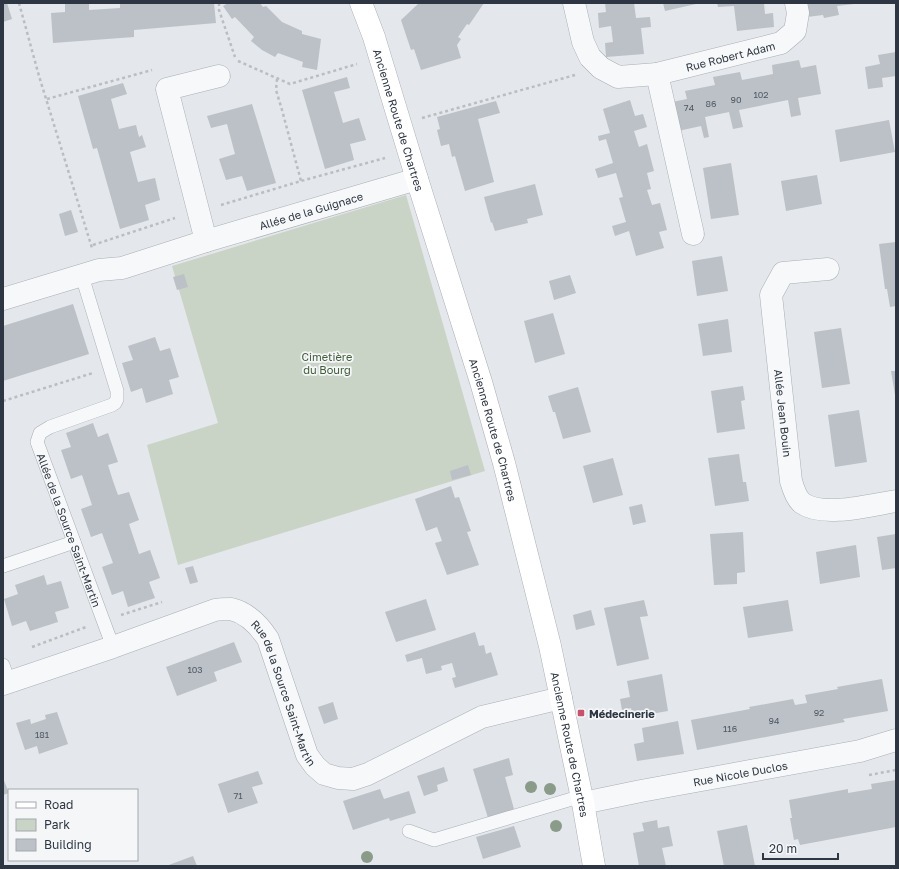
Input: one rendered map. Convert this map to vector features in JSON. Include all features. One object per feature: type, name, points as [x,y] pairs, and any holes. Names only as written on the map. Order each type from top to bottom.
[{"type":"main road","name":"Ancienne Route de Chartres","points":[[361,3],[374,37],[481,382],[504,463],[550,646],[583,800],[594,866]]},
{"type":"street","name":"Rue Robert Adam","points":[[574,3],[583,42],[590,57],[601,68],[618,77],[657,74],[781,43],[795,31],[798,13],[796,3]]},
{"type":"street","points":[[657,74],[693,234]]},
{"type":"street","points":[[206,241],[167,90],[220,76]]},
{"type":"street","name":"Allée de la Guignace","points":[[3,299],[100,270],[122,268],[206,241],[417,179]]},
{"type":"street","name":"Allée Jean Bouin","points":[[828,268],[783,273],[771,295],[791,481],[794,492],[801,502],[816,509],[840,510],[896,501]]},
{"type":"street","name":"Rue de la Source Saint-Martin","points":[[5,677],[113,647],[215,610],[230,609],[242,612],[263,630],[268,639],[307,755],[315,766],[324,774],[338,778],[353,779],[368,774],[482,716],[561,698]]},
{"type":"street","name":"Rue Nicole Duclos","points":[[583,800],[641,791],[860,751],[896,740]]},
{"type":"lane","name":"Allée de la Source Saint-Martin","points":[[82,276],[110,368],[117,399],[112,405],[50,427],[40,433],[37,442],[113,647]]},
{"type":"lane","points":[[3,566],[74,542]]},
{"type":"lane","points":[[408,831],[434,840],[583,800]]},
{"type":"path","points":[[19,3],[93,251]]},
{"type":"path","points":[[219,3],[219,10],[236,60],[290,84],[380,57]]},
{"type":"path","points":[[421,118],[601,68]]},
{"type":"path","points":[[47,100],[153,70],[167,90]]},
{"type":"path","points":[[277,79],[276,90],[301,181]]},
{"type":"path","points":[[216,206],[387,157]]},
{"type":"path","points":[[91,246],[182,216]]},
{"type":"path","points":[[3,401],[95,372]]},
{"type":"path","points":[[118,616],[168,600]]},
{"type":"path","points":[[29,648],[88,627]]},
{"type":"green space","name":"Cimetière du Bourg","points":[[406,195],[485,471],[178,565],[147,445],[218,423],[172,266]]},
{"type":"building","points":[[3,3],[7,3],[12,19],[3,22]]},
{"type":"building","points":[[65,3],[89,3],[89,10],[120,8],[120,3],[214,3],[216,23],[134,30],[134,37],[53,43],[51,13],[65,12]]},
{"type":"building","points":[[228,3],[260,3],[263,7],[266,6],[282,22],[302,31],[302,34],[321,39],[317,70],[302,67],[303,62],[278,53],[275,57],[262,50],[251,41],[254,37],[235,17],[232,19],[223,6]]},
{"type":"building","points":[[419,3],[484,3],[469,25],[467,24],[458,37],[461,39],[457,45],[461,58],[421,70],[414,49],[411,50],[401,20]]},
{"type":"building","points":[[605,3],[634,3],[636,18],[650,17],[651,27],[641,28],[644,54],[606,57],[605,43],[613,42],[611,26],[599,28],[598,13],[606,12]]},
{"type":"building","points":[[663,3],[696,3],[696,4],[665,11]]},
{"type":"building","points":[[717,3],[764,3],[765,14],[773,13],[774,27],[737,31],[734,6],[718,7]]},
{"type":"building","points":[[805,3],[854,4],[837,6],[839,15],[824,18],[823,15],[807,17]]},
{"type":"building","points":[[896,52],[896,76],[882,78],[883,87],[868,89],[865,67],[880,64],[878,55]]},
{"type":"building","points":[[799,60],[801,68],[816,65],[821,94],[798,98],[801,115],[791,117],[788,100],[739,110],[743,127],[733,129],[729,112],[705,117],[709,137],[704,138],[701,126],[678,131],[672,102],[687,99],[685,91],[715,85],[713,77],[740,72],[742,80],[773,74],[772,65]]},
{"type":"building","points":[[347,77],[350,88],[334,92],[343,123],[359,118],[366,140],[350,144],[354,160],[325,169],[302,90]]},
{"type":"building","points":[[123,83],[127,94],[111,99],[119,129],[136,125],[139,137],[142,135],[146,147],[130,152],[138,182],[155,178],[160,200],[145,205],[149,220],[120,229],[97,148],[93,149],[78,96]]},
{"type":"building","points":[[630,100],[635,116],[643,114],[647,127],[634,131],[639,147],[647,144],[654,171],[647,173],[651,189],[647,190],[652,205],[660,203],[667,230],[659,232],[664,248],[636,256],[629,231],[615,236],[612,226],[626,222],[619,198],[623,197],[616,173],[598,178],[595,169],[613,163],[606,139],[599,141],[598,136],[610,133],[603,109]]},
{"type":"building","points":[[496,101],[500,113],[478,119],[494,182],[465,191],[455,156],[452,157],[449,144],[441,146],[437,130],[440,129],[437,117]]},
{"type":"building","points":[[252,104],[276,183],[247,191],[242,176],[226,180],[219,159],[235,154],[227,124],[211,128],[207,116]]},
{"type":"building","points":[[889,120],[895,152],[840,162],[835,130]]},
{"type":"building","points":[[731,163],[739,215],[711,219],[703,168]]},
{"type":"building","points":[[817,175],[822,204],[786,211],[781,181]]},
{"type":"building","points":[[535,184],[543,215],[527,219],[528,223],[495,231],[492,222],[491,223],[484,197]]},
{"type":"building","points":[[71,210],[78,232],[65,236],[59,214]]},
{"type":"building","points":[[896,242],[896,306],[890,307],[887,289],[885,289],[879,244]]},
{"type":"building","points":[[722,256],[728,291],[697,296],[692,261]]},
{"type":"building","points":[[184,274],[188,287],[177,290],[173,277]]},
{"type":"building","points":[[570,275],[576,293],[554,300],[549,281]]},
{"type":"building","points":[[73,304],[89,354],[3,381],[3,326]]},
{"type":"building","points":[[553,313],[565,354],[535,363],[524,321]]},
{"type":"building","points":[[728,319],[732,352],[703,356],[698,324]]},
{"type":"building","points":[[841,328],[850,384],[822,388],[814,332]]},
{"type":"building","points":[[155,337],[160,351],[170,348],[179,377],[169,380],[173,394],[146,403],[142,388],[131,392],[122,363],[133,360],[128,346]]},
{"type":"building","points":[[891,371],[896,371],[896,395],[895,395]]},
{"type":"building","points":[[743,386],[745,400],[741,401],[745,429],[717,433],[711,391]]},
{"type":"building","points":[[578,387],[591,432],[563,439],[555,412],[553,412],[548,396]]},
{"type":"building","points":[[859,410],[867,462],[835,467],[828,415]]},
{"type":"building","points":[[93,423],[98,437],[108,433],[118,462],[108,465],[113,481],[118,495],[129,492],[139,520],[129,524],[139,554],[150,550],[160,578],[149,582],[155,598],[128,607],[123,591],[112,595],[102,567],[113,563],[102,533],[91,537],[81,509],[92,505],[82,475],[71,479],[61,450],[71,447],[66,433]]},
{"type":"building","points":[[739,454],[743,482],[746,482],[749,501],[715,506],[708,458]]},
{"type":"building","points":[[613,458],[623,495],[593,503],[583,466]]},
{"type":"building","points":[[468,465],[471,475],[452,480],[450,471]]},
{"type":"building","points":[[451,486],[455,498],[459,497],[471,531],[467,532],[479,565],[447,575],[435,543],[442,541],[437,527],[426,531],[415,499]]},
{"type":"building","points":[[642,504],[646,522],[633,525],[629,507]]},
{"type":"building","points":[[743,532],[745,572],[737,573],[737,584],[714,585],[710,534]]},
{"type":"building","points":[[896,534],[896,568],[882,570],[877,537]]},
{"type":"building","points":[[856,545],[860,577],[820,584],[816,552]]},
{"type":"building","points":[[193,566],[198,582],[190,584],[185,568]]},
{"type":"building","points":[[44,575],[47,585],[61,581],[69,608],[55,612],[58,622],[30,631],[26,621],[12,626],[4,599],[18,594],[15,585]]},
{"type":"building","points":[[426,599],[436,630],[396,642],[385,612]]},
{"type":"building","points":[[644,600],[648,616],[640,617],[649,659],[617,666],[604,608]]},
{"type":"building","points":[[788,600],[793,631],[748,638],[743,607]]},
{"type":"building","points":[[591,610],[595,625],[576,630],[573,615]]},
{"type":"building","points":[[475,632],[479,646],[484,645],[486,654],[491,652],[498,675],[455,688],[452,678],[456,677],[452,663],[441,666],[442,670],[426,674],[422,658],[407,662],[405,655]]},
{"type":"building","points":[[234,642],[242,662],[214,672],[217,681],[177,696],[166,667]]},
{"type":"building","points":[[662,674],[668,711],[633,717],[631,708],[622,710],[620,699],[630,697],[627,681]]},
{"type":"building","points":[[882,679],[888,711],[843,719],[845,722],[697,750],[691,720],[793,699],[795,705],[807,703],[805,695],[838,689],[837,687]]},
{"type":"building","points":[[333,702],[338,719],[324,724],[318,707]]},
{"type":"building","points":[[57,712],[68,744],[39,754],[37,746],[25,750],[16,723],[30,719],[31,724],[46,719],[45,715]]},
{"type":"building","points":[[678,721],[684,754],[637,761],[634,744],[644,742],[642,728]]},
{"type":"building","points":[[509,758],[513,775],[505,777],[514,809],[488,818],[473,769]]},
{"type":"building","points":[[444,767],[448,781],[437,785],[438,791],[424,796],[417,776]]},
{"type":"building","points":[[258,771],[263,784],[252,787],[258,803],[228,813],[218,784]]},
{"type":"building","points":[[3,778],[8,793],[3,795]]},
{"type":"building","points":[[896,780],[896,827],[800,845],[798,839],[794,840],[790,818],[792,818],[789,800],[848,789],[848,793],[872,789],[871,784]]},
{"type":"building","points":[[380,789],[384,799],[409,791],[416,813],[390,821],[389,818],[353,830],[343,801]]},
{"type":"building","points":[[657,820],[658,828],[669,826],[673,846],[662,848],[666,866],[639,866],[633,833],[644,831],[642,823]]},
{"type":"building","points":[[747,825],[755,866],[724,866],[717,831]]},
{"type":"building","points":[[514,826],[521,847],[483,859],[476,837]]},
{"type":"building","points":[[193,856],[197,866],[166,866]]},
{"type":"place","name":"Médecinerie","points":[[581,713]]}]
